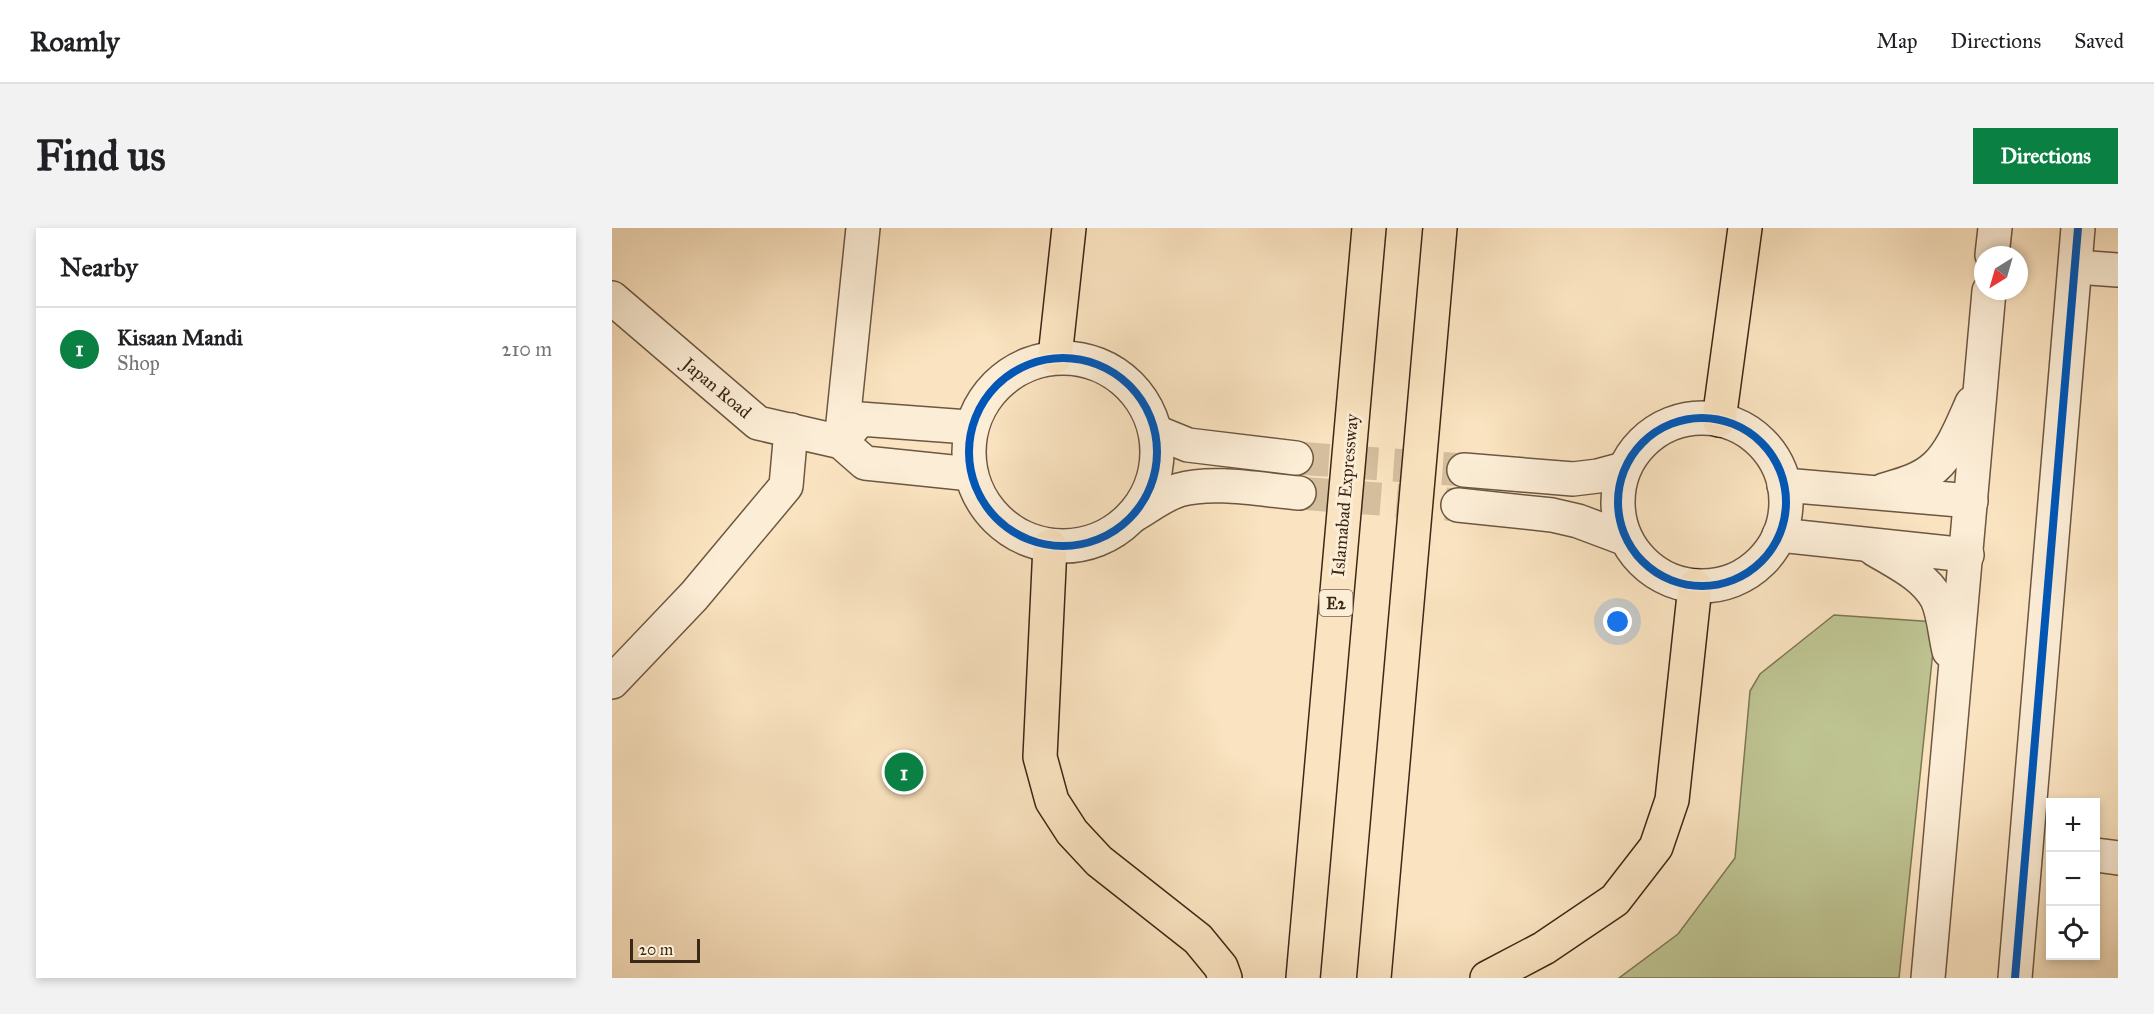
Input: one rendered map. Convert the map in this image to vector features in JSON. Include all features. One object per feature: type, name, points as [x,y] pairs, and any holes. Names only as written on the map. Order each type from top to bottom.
[{"type":"highway","points":[[1055,357],[1069,228]]},
{"type":"highway","name":"Islamabad Expressway","points":[[1303,978],[1369,228]]},
{"type":"highway","points":[[1374,978],[1440,228]]},
{"type":"highway","points":[[1719,420],[1745,228]]},
{"type":"highway","points":[[1050,546],[1040,756],[1052,801],[1072,832],[1099,861],[1198,939],[1221,967],[1225,978]]},
{"type":"highway","points":[[1487,978],[1544,948],[1615,900],[1656,847],[1672,800],[1695,586]]},
{"type":"street","points":[[841,442],[863,228]]},
{"type":"street","points":[[1993,246],[1995,228]]},
{"type":"street","points":[[2015,978],[2038,850],[2078,228]]},
{"type":"street","points":[[2076,267],[2118,270]]},
{"type":"street","name":"Japan Road","points":[[612,298],[758,423],[841,442],[865,463],[971,474]]},
{"type":"street","points":[[1928,978],[1988,300]]},
{"type":"street","points":[[1134,515],[1147,497],[1155,476],[1158,454],[1156,432],[1146,406],[1123,379],[1108,368],[1082,359],[1055,357],[1029,363],[1005,376],[986,395],[968,427],[971,474],[981,500],[999,522],[1023,537],[1050,546],[1074,546],[1096,541],[1117,530],[1134,515],[1177,491],[1194,487],[1212,486],[1299,493]]},
{"type":"street","points":[[1876,493],[1910,482],[1935,467],[1956,439],[1981,382]]},
{"type":"street","points":[[1700,418],[1719,420],[1742,428],[1761,443],[1776,462],[1784,485],[1785,510],[1779,535],[1769,553],[1755,568],[1737,579],[1716,585],[1695,586],[1674,582],[1654,572],[1638,557],[1626,539],[1617,504],[1624,469],[1634,452],[1647,438],[1662,428],[1680,421],[1700,418]]},
{"type":"street","points":[[841,442],[860,420],[968,427]]},
{"type":"street","points":[[612,682],[694,596],[786,486],[791,430]]},
{"type":"street","points":[[1156,432],[1188,445],[1296,458]]},
{"type":"street","points":[[1464,470],[1573,479],[1624,469]]},
{"type":"street","points":[[1784,485],[1971,501]]},
{"type":"street","points":[[1458,505],[1552,515],[1578,521],[1626,539]]},
{"type":"street","points":[[1779,535],[1967,555]]},
{"type":"street","points":[[1864,544],[1914,573],[1938,601],[1955,679]]},
{"type":"street","points":[[2100,856],[2118,858]]},
{"type":"green space","points":[[1834,615],[1936,622],[1899,978],[1619,978],[1678,934],[1735,858],[1750,691],[1760,674]]},
{"type":"tunnel","points":[[1296,458],[1464,470]]},
{"type":"tunnel","points":[[1299,493],[1458,505]]},
{"type":"cycle path","points":[[2015,978],[2078,228]]},
{"type":"cycle path","points":[[1072,358],[1099,365],[1130,385],[1150,416],[1156,434],[1157,452],[1156,470],[1150,488],[1130,519],[1099,539],[1081,545],[1054,546],[1019,535],[1003,525],[990,512],[976,488],[970,470],[969,443],[980,408],[990,392],[1003,379],[1027,365],[1045,359],[1072,358]]},
{"type":"cycle path","points":[[1702,418],[1734,425],[1749,432],[1761,443],[1772,455],[1779,470],[1786,502],[1779,534],[1772,549],[1761,561],[1749,572],[1734,579],[1702,586],[1670,579],[1655,572],[1643,561],[1632,549],[1625,534],[1618,502],[1625,470],[1632,455],[1643,443],[1655,432],[1670,425],[1702,418]]},
{"type":"place","name":"Kisaan Mandi","points":[[904,772]]}]
